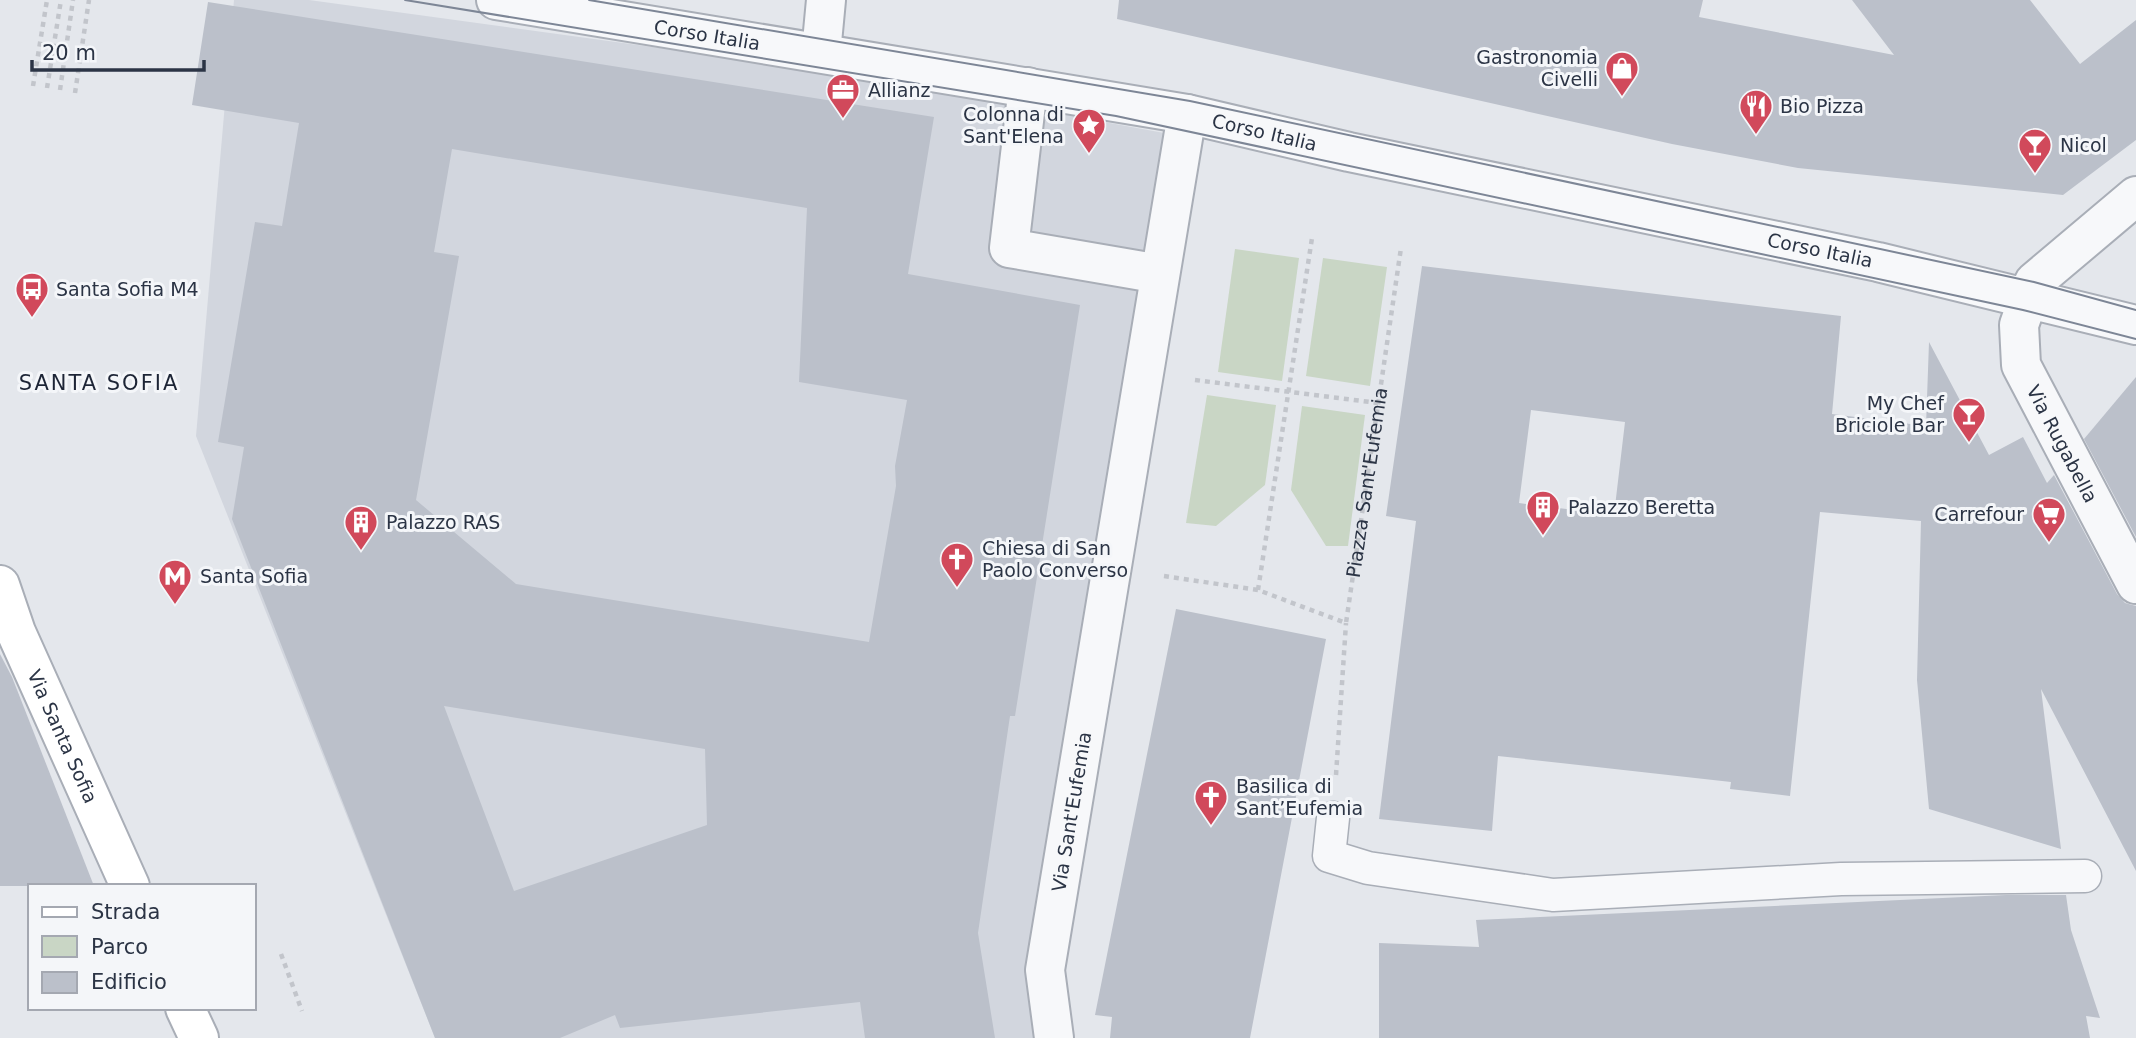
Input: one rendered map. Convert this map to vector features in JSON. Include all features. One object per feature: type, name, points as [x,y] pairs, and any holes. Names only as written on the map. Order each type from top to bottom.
[{"type":"street","name":"Corso Italia","points":[[496,0],[1187,114],[2027,296],[2136,325]]},
{"type":"street","points":[[821,53],[826,0]]},
{"type":"street","points":[[1028,87],[1009,248],[1160,274],[1187,114]]},
{"type":"street","points":[[2027,296],[2034,282],[2136,195]]},
{"type":"street","name":"Via Sant'Eufemia","points":[[1054,1038],[1045,970],[1160,274]]},
{"type":"street","name":"Via Rugabella","points":[[2027,296],[2019,325],[2021,365],[2136,584]]},
{"type":"street","name":"Via Santa Sofia","points":[[0,584],[16,632],[129,884]]},
{"type":"street","points":[[186,1010],[199,1038]]},
{"type":"lane","points":[[1333,818],[1329,856],[1368,868],[1553,895],[1841,879],[2085,876]]},
{"type":"path","points":[[33,86],[47,0]]},
{"type":"path","points":[[47,88],[61,0]]},
{"type":"path","points":[[60,90],[73,0]]},
{"type":"path","points":[[75,93],[89,0]]},
{"type":"path","points":[[1258,590],[1312,238]]},
{"type":"path","name":"Piazza Sant'Eufemia","points":[[1333,818],[1346,623],[1401,248]]},
{"type":"path","points":[[1195,380],[1378,403]]},
{"type":"path","points":[[1164,576],[1258,590],[1346,623]]},
{"type":"path","points":[[281,954],[302,1011]]},
{"type":"shaded area","points":[[234,0],[309,0],[821,70],[1175,135],[1046,1038],[435,1038],[196,436]]},
{"type":"green space","points":[[1235,249],[1299,258],[1282,381],[1218,372]]},
{"type":"green space","points":[[1323,258],[1387,267],[1370,386],[1306,376]]},
{"type":"green space","points":[[1207,395],[1276,405],[1265,485],[1216,526],[1186,523]]},
{"type":"green space","points":[[1302,406],[1365,415],[1348,546],[1326,546],[1291,490]]},
{"type":"building","points":[[1119,0],[1703,0],[1699,17],[1894,55],[1852,0],[2030,0],[2080,64],[2136,20],[2136,140],[2063,195],[1798,168],[1672,144],[1117,19]]},
{"type":"building","name":"Palazzo RAS","points":[[208,2],[934,117],[908,274],[1080,305],[1015,716],[1010,716],[978,933],[995,1038],[865,1038],[860,1002],[620,1028],[615,1015],[560,1038],[435,1038],[232,519],[244,447],[218,442],[255,222],[282,226],[299,123],[192,105]],"holes":[[[452,149],[807,208],[799,382],[907,400],[895,466],[896,486],[869,642],[516,584],[416,500],[459,256],[434,252]],[[444,706],[705,749],[707,825],[514,891]]]},
{"type":"building","name":"Palazzo Beretta","points":[[1422,266],[1841,316],[1832,414],[1926,426],[1929,342],[1989,455],[2023,437],[2047,483],[2054,475],[2117,594],[2125,603],[2136,606],[2136,871],[2041,689],[2061,849],[1929,809],[1917,680],[1921,521],[1820,512],[1790,796],[1730,789],[1731,782],[1498,756],[1492,831],[1379,819],[1416,521],[1386,516]],"holes":[[[1531,410],[1625,422],[1614,515],[1519,503]]]},
{"type":"building","points":[[2136,377],[2136,537],[2084,439]]},
{"type":"building","name":"Basilica di Sant’Eufemia","points":[[1176,609],[1326,639],[1250,1038],[1110,1038],[1112,1017],[1095,1015]]},
{"type":"building","points":[[0,654],[12,677],[93,884],[0,886]]},
{"type":"building","points":[[2006,895],[2066,895],[2071,930],[2100,1018],[2086,1016],[2090,1038],[1379,1038],[1379,943],[1479,947],[1476,920]]},
{"type":"tram line","points":[[405,0],[1116,116],[2023,310],[2136,339]]},
{"type":"tram line","points":[[589,0],[1190,101],[2034,282],[2136,310]]},
{"type":"place","name":"Gastronomia Civelli","points":[[1622,98]]},
{"type":"place","name":"Allianz","points":[[843,120]]},
{"type":"place","name":"Bio Pizza","points":[[1756,136]]},
{"type":"place","name":"Colonna di Sant'Elena","points":[[1089,155]]},
{"type":"place","name":"Nicol","points":[[2035,175]]},
{"type":"place","name":"Santa Sofia M4","points":[[32,319]]},
{"type":"place","name":"My Chef Briciole Bar","points":[[1969,444]]},
{"type":"place","name":"Palazzo Beretta","points":[[1543,537]]},
{"type":"place","name":"Carrefour","points":[[2049,544]]},
{"type":"place","name":"Palazzo RAS","points":[[361,552]]},
{"type":"place","name":"Chiesa di San Paolo Converso","points":[[957,589]]},
{"type":"place","name":"Santa Sofia","points":[[175,606]]},
{"type":"place","name":"Basilica di Sant’Eufemia","points":[[1211,827]]},
{"type":"district","name":"SANTA SOFIA","points":[[99,383]]}]
